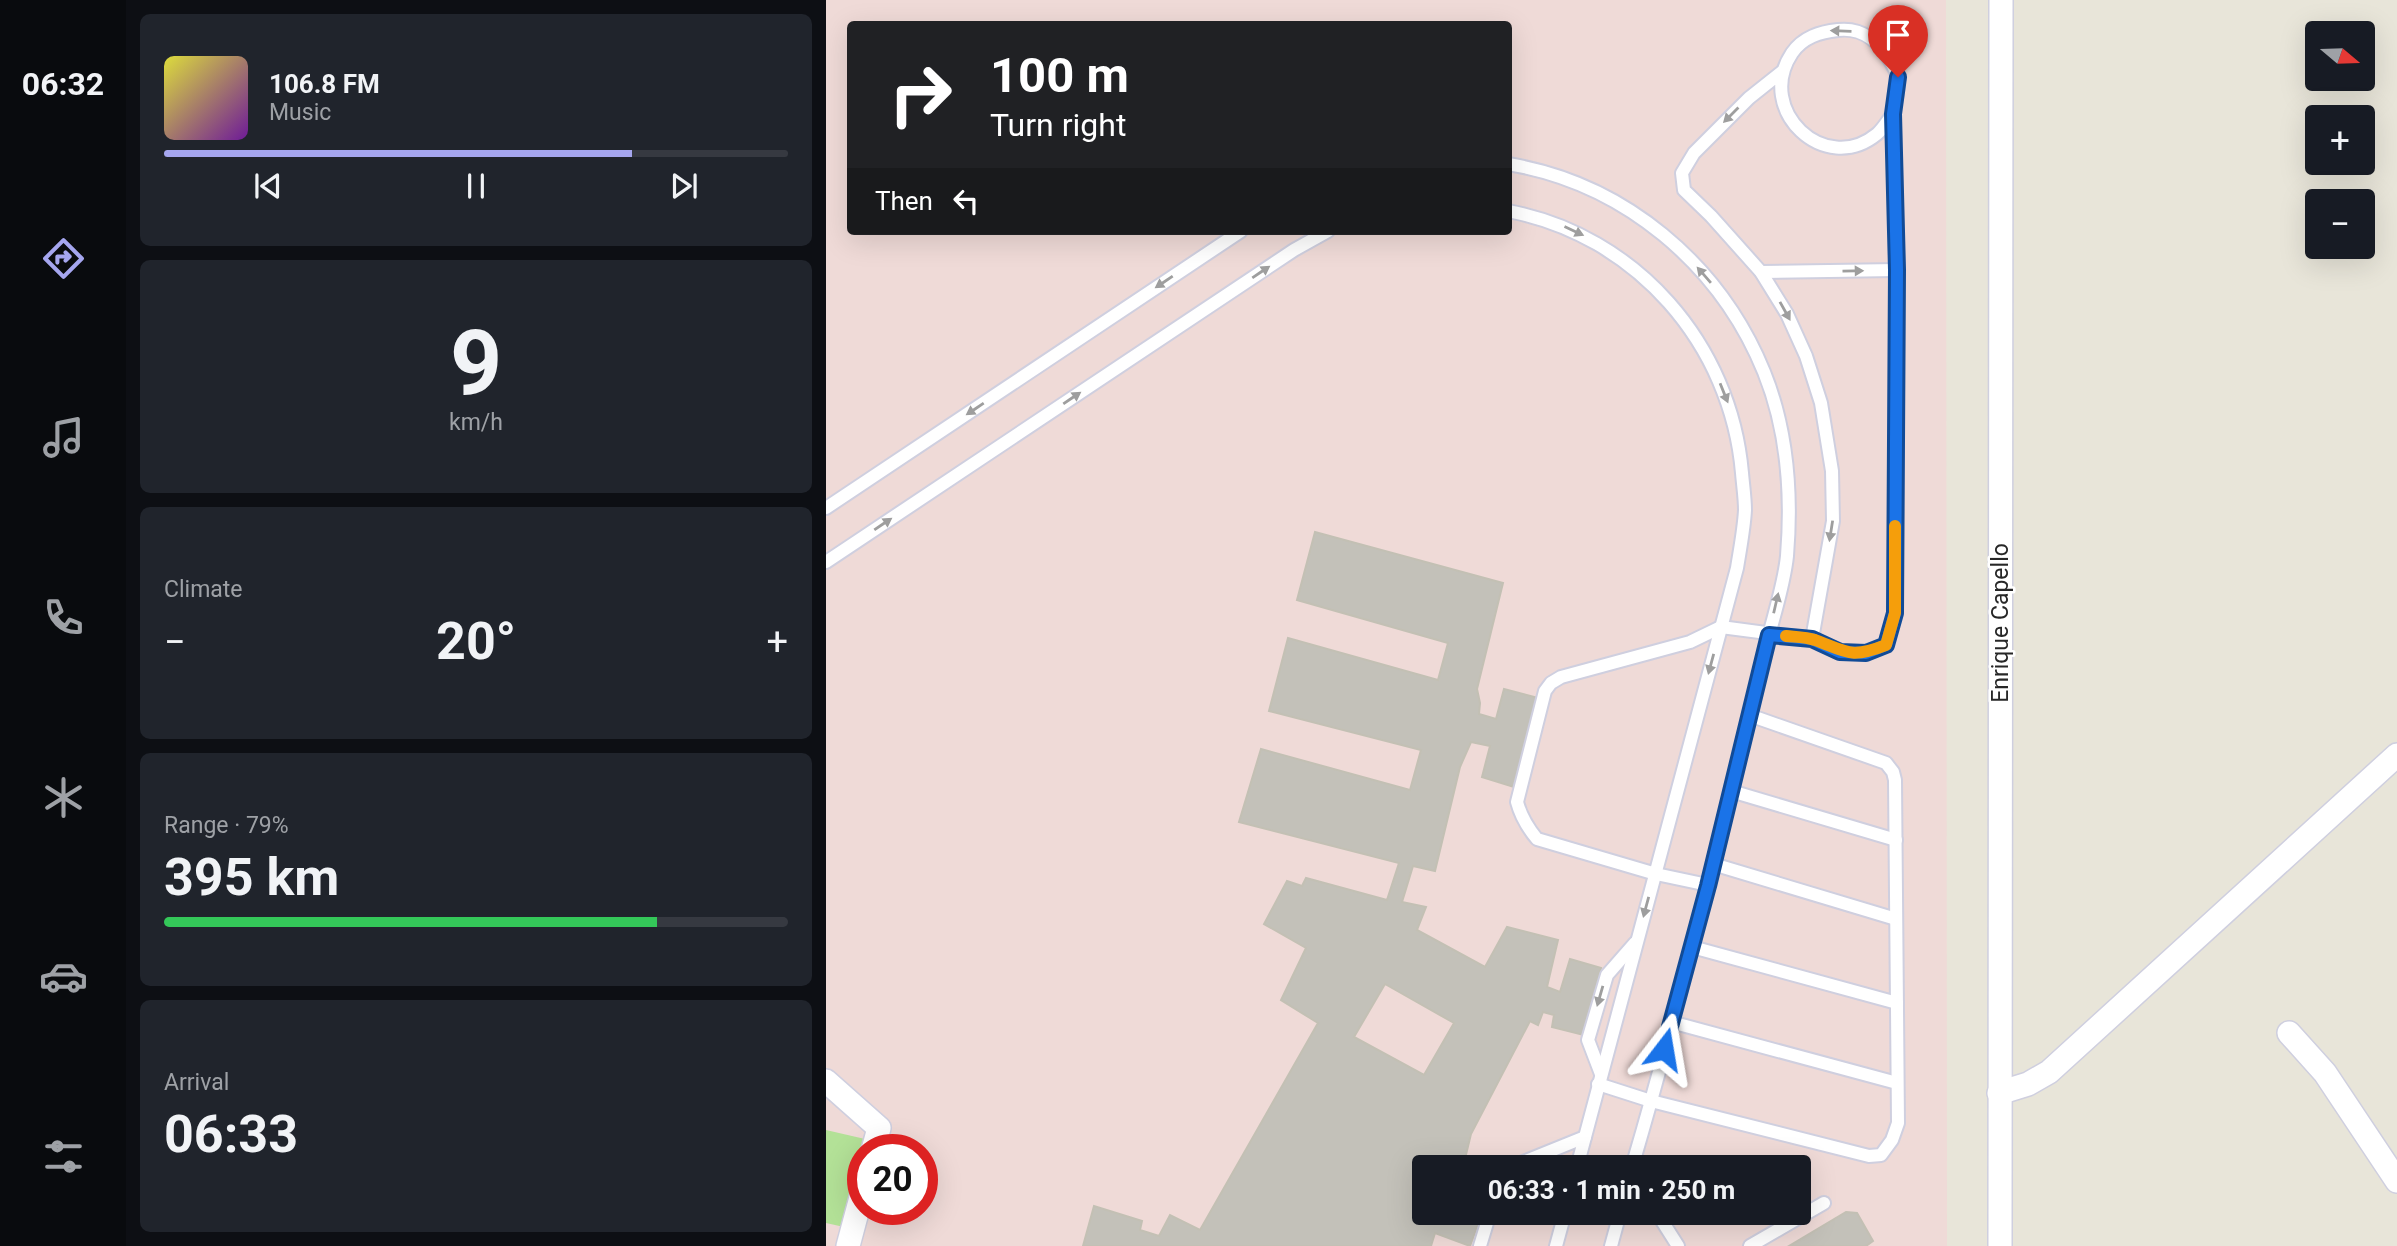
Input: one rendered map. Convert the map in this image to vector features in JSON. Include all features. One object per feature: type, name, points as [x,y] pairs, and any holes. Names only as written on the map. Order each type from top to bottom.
[{"type":"street","name":"Enrique Capello","points":[[2000,1246],[2001,0]]},
{"type":"street","points":[[1999,1093],[2028,1084],[2049,1072],[2397,755]]},
{"type":"street","points":[[2288,1033],[2325,1073],[2397,1181]]},
{"type":"street","points":[[826,1081],[879,1128],[877,1134]]},
{"type":"street","points":[[848,1246],[854,1225]]},
{"type":"lane","points":[[1708,886],[1656,874],[1537,839],[1527,828],[1517,803],[1545,691],[1560,677],[1690,642],[1721,627],[1812,639],[1840,652],[1866,653],[1886,645],[1895,613],[1897,270],[1893,114],[1898,77],[1884,49],[1868,36],[1845,29],[1823,31],[1805,40],[1793,52],[1783,71],[1749,98],[1694,153],[1682,173],[1684,190],[1761,272],[1787,314],[1807,356],[1821,403],[1832,471],[1833,521],[1812,639]]},
{"type":"lane","points":[[1783,71],[1782,101],[1795,127],[1812,141],[1831,147],[1851,146],[1868,141],[1879,133],[1893,114]]},
{"type":"lane","points":[[1512,165],[1565,177],[1607,197],[1650,223],[1687,255],[1723,297],[1745,331],[1765,373],[1782,430],[1789,495],[1787,558],[1708,886],[1635,1155]]},
{"type":"lane","points":[[1512,212],[1562,226],[1595,242],[1627,263],[1659,290],[1683,318],[1709,358],[1728,401],[1740,450],[1745,509],[1737,568],[1580,1155]]},
{"type":"lane","points":[[826,508],[1235,235]]},
{"type":"lane","points":[[826,562],[1294,250],[1321,235]]},
{"type":"lane","points":[[1761,272],[1897,270]]},
{"type":"lane","points":[[1599,1079],[1651,1101],[1869,1156],[1881,1155],[1892,1140],[1898,1123],[1893,772],[1886,763],[1749,715]]},
{"type":"lane","points":[[1731,791],[1896,840]]},
{"type":"lane","points":[[1713,864],[1896,919]]},
{"type":"lane","points":[[1599,1079],[1588,1040],[1606,975],[1637,940]]},
{"type":"lane","points":[[1692,947],[1897,1003]]},
{"type":"lane","points":[[1671,1022],[1897,1083]]},
{"type":"lane","points":[[1541,1155],[1585,1137]]},
{"type":"lane","points":[[1750,1246],[1824,1203]]},
{"type":"lane","points":[[1480,1246],[1486,1225]]},
{"type":"lane","points":[[1556,1246],[1562,1225]]},
{"type":"lane","points":[[1611,1246],[1617,1225]]},
{"type":"lane","points":[[1665,1225],[1678,1246]]},
{"type":"shaded area","points":[[826,0],[1946,0],[1947,1246],[826,1246]]},
{"type":"green space","points":[[826,1130],[847,1135],[847,1214],[844,1227],[826,1223]]},
{"type":"building","points":[[1315,532],[1503,583],[1477,689],[1479,714],[1496,719],[1504,689],[1538,698],[1514,787],[1482,777],[1490,746],[1471,742],[1460,767],[1435,871],[1413,866],[1402,902],[1426,907],[1417,930],[1485,967],[1507,927],[1558,940],[1547,987],[1560,992],[1570,959],[1601,968],[1584,1035],[1552,1027],[1554,1015],[1543,1012],[1538,1025],[1530,1021],[1471,1134],[1466,1155],[1412,1155],[1412,1225],[1478,1225],[1470,1246],[1435,1233],[1431,1246],[1083,1246],[1094,1206],[1142,1221],[1140,1230],[1159,1236],[1170,1215],[1200,1230],[1318,1023],[1281,1000],[1306,948],[1264,924],[1287,881],[1302,886],[1306,878],[1387,900],[1399,863],[1239,822],[1261,749],[1410,790],[1421,750],[1269,711],[1288,638],[1438,680],[1448,643],[1297,600]],"holes":[[[1385,984],[1454,1023],[1424,1075],[1354,1037]]]},
{"type":"building","points":[[1846,1212],[1857,1213],[1873,1241],[1866,1246],[1789,1246]]},
{"type":"slow traffic","points":[[1786,636],[1812,639],[1840,652],[1866,653],[1886,645],[1895,613],[1895,526]]},
{"type":"route","points":[[1664,1049],[1708,886],[1769,635],[1812,639],[1840,652],[1866,653],[1886,645],[1895,613],[1897,270],[1893,114],[1898,77]]}]
